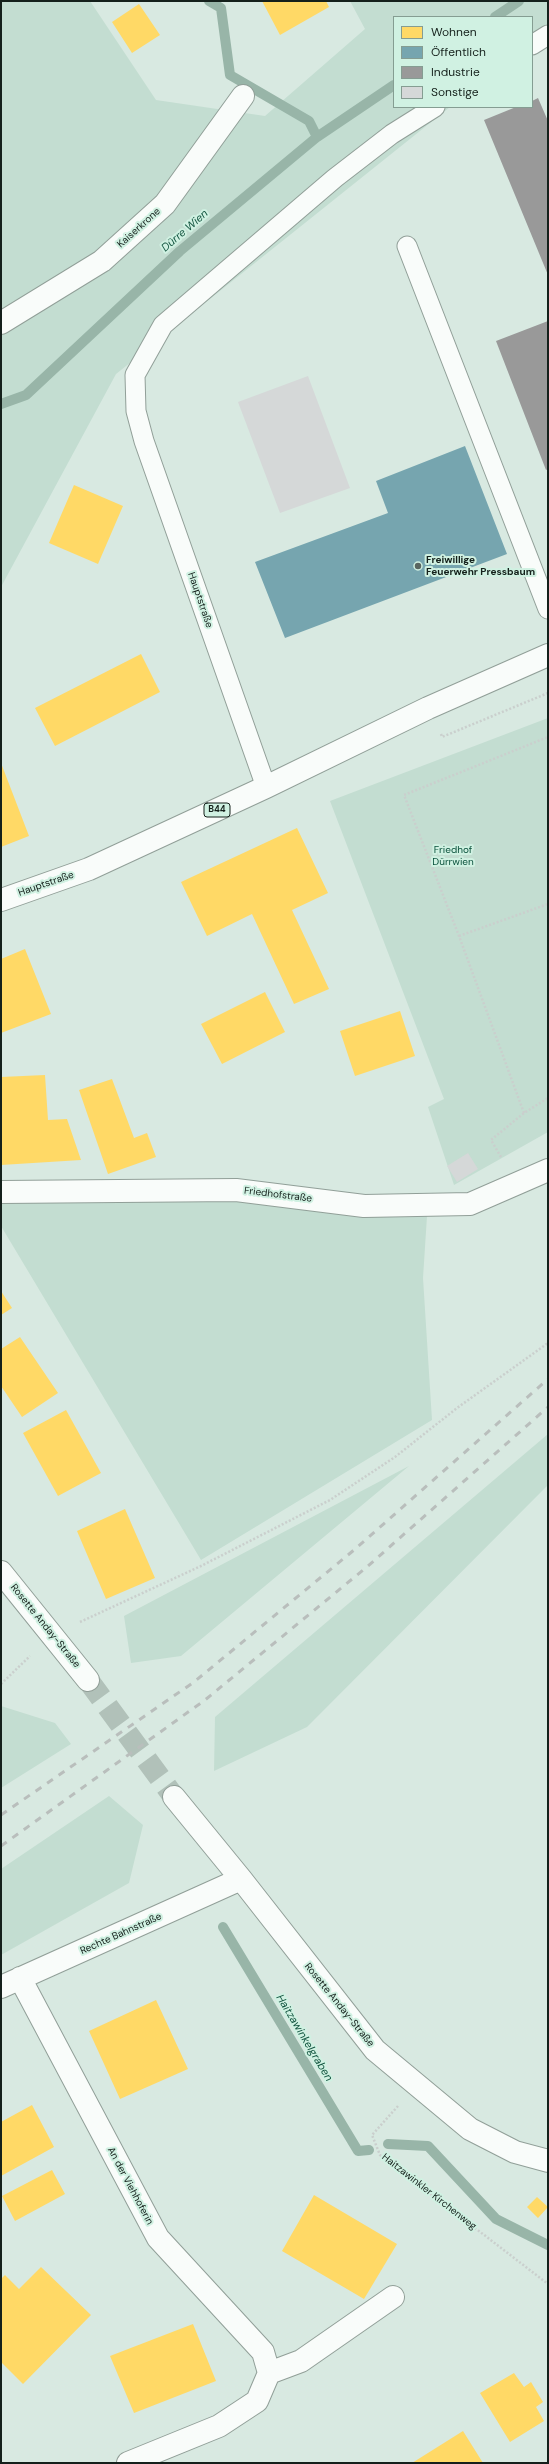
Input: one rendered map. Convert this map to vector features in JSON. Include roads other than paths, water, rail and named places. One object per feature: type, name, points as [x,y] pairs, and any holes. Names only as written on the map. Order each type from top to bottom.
[{"type":"street","name":"Kaiserkrone","points":[[1,323],[102,261],[165,204],[243,96]]},
{"type":"street","name":"Hauptstraße","points":[[1,900],[89,869],[266,787],[428,708],[548,655]]},
{"type":"street","name":"Friedhofstraße","points":[[1,1192],[241,1190],[364,1206],[470,1204],[548,1170]]},
{"type":"street","name":"Rosette Anday-Straße","points":[[1,1572],[88,1680]]},
{"type":"street","name":"Rosette Anday-Straße","points":[[174,1797],[241,1879],[375,2050],[470,2129],[515,2152],[548,2161]]},
{"type":"street","name":"Rechte Bahnstraße","points":[[11,1983],[241,1879]]},
{"type":"street","name":"An der Viehhoferin","points":[[11,1983],[158,2238],[262,2352],[269,2373]]},
{"type":"street","points":[[128,2463],[220,2426],[257,2401],[269,2373],[301,2361],[393,2298]]},
{"type":"lane","points":[[533,44],[548,35]]},
{"type":"lane","name":"Hauptstraße","points":[[266,787],[146,447],[136,411],[135,375],[163,325],[335,178],[392,134],[433,108]]},
{"type":"lane","points":[[407,246],[548,609]]},
{"type":"waterway","points":[[209,1],[221,8],[230,75],[309,121],[317,137]]},
{"type":"waterway","name":"Dürre Wien","points":[[496,16],[519,1]]},
{"type":"waterway","name":"Dürre Wien","points":[[1,404],[26,395],[180,251],[317,137],[393,86]]},
{"type":"waterway","name":"Haitzawinkelgraben","points":[[223,1927],[358,2151],[369,2150]]},
{"type":"waterway","name":"Haitzawinkelgraben","points":[[388,2144],[428,2146],[496,2219],[548,2245]]},
{"type":"tunnel","points":[[88,1680],[174,1797]]},
{"type":"railway","points":[[1,1815],[194,1682],[354,1550],[548,1379]]},
{"type":"railway","points":[[1,1846],[205,1700],[368,1566],[548,1407]]},
{"type":"place","name":"Freiwillige Feuerwehr Pressbaum","points":[[418,566]]},
{"type":"park label","name":"Friedhof Dürrwien","points":[[453,856]]}]
